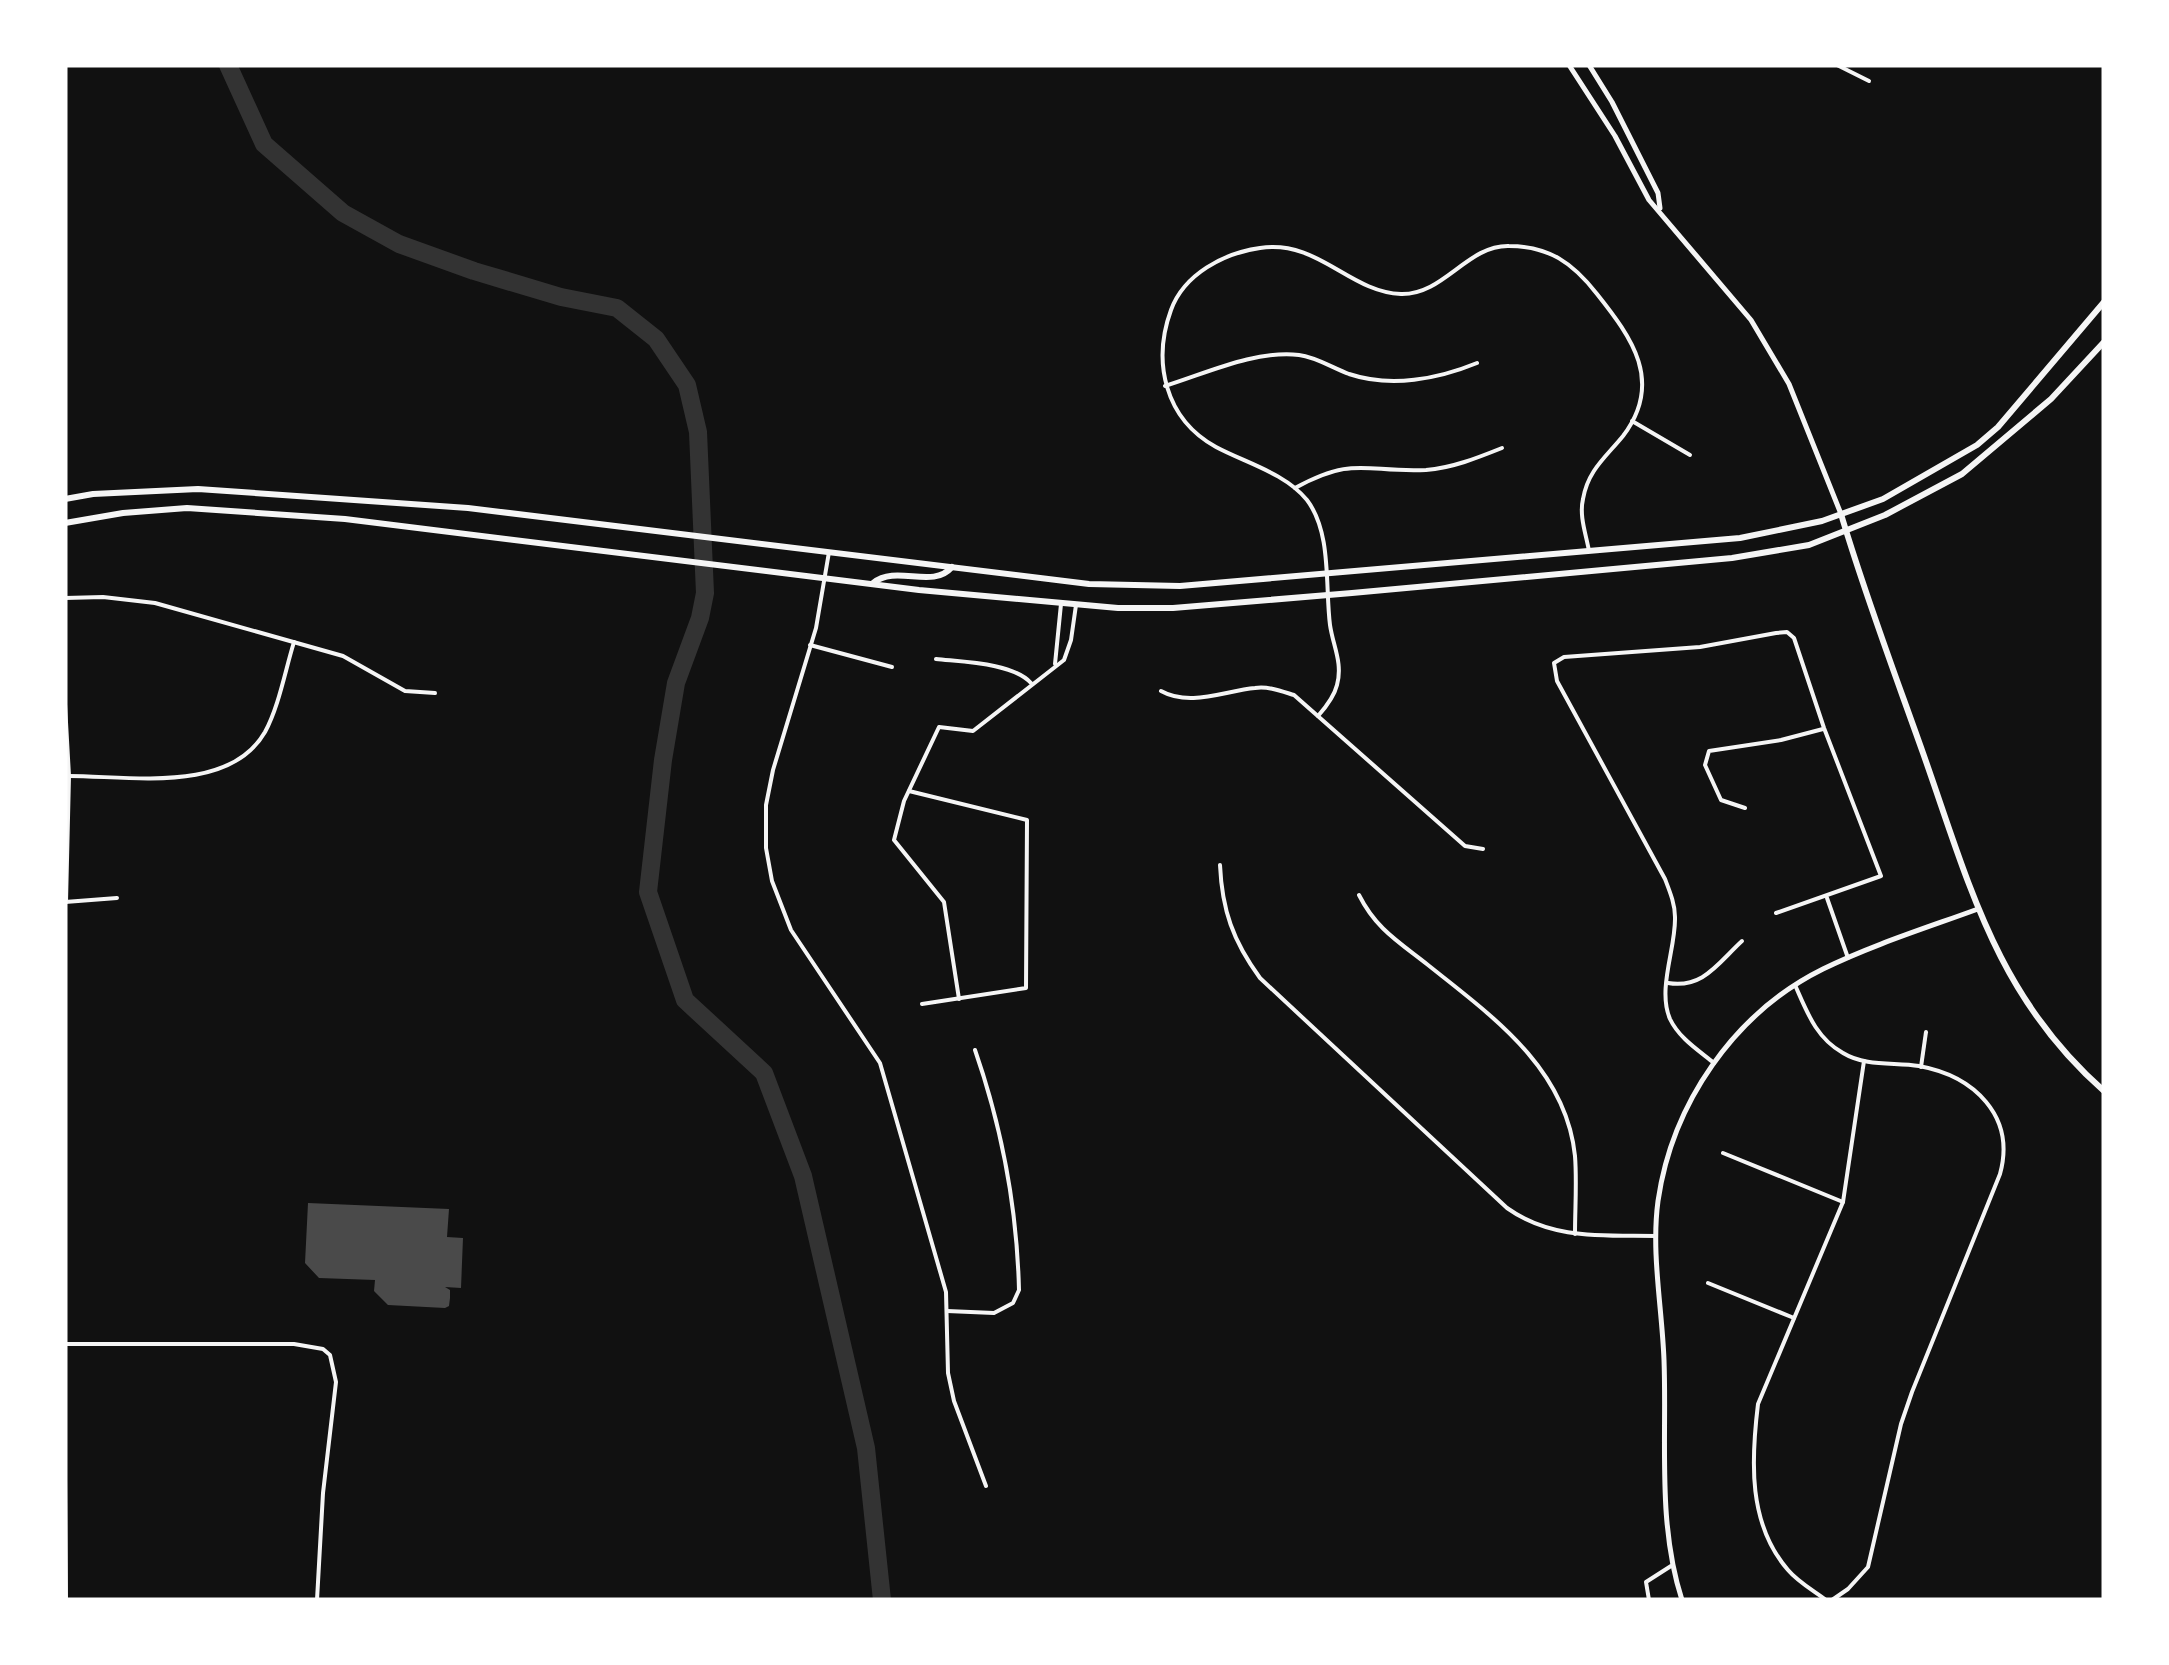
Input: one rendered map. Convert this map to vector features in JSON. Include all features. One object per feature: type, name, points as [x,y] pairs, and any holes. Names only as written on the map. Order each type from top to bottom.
[{"type":"main road","points":[[65,498],[252,491],[468,508],[1133,586],[1180,586],[1740,538],[1841,514],[1897,492],[1977,444],[1998,427],[2104,302]]},
{"type":"main road","points":[[65,522],[187,508],[345,520],[826,579],[1076,604],[1172,608],[1329,595],[1732,558],[1810,545],[1846,532],[1962,474],[2051,399],[2104,342]]},
{"type":"main road","points":[[1841,514],[1997,954],[2036,1018],[2075,1066],[2104,1091]]},
{"type":"main road","points":[[872,584],[887,574],[943,576],[952,567]]},
{"type":"street","points":[[1569,65],[1615,136],[1648,200],[1750,320],[1790,384],[1841,514]]},
{"type":"street","points":[[1588,65],[1612,102],[1658,193],[1660,211]]},
{"type":"street","points":[[1837,65],[1869,81]]},
{"type":"street","points":[[1318,716],[1337,686],[1340,660],[1331,628],[1314,512],[1295,488],[1212,445],[1188,427],[1166,386],[1162,335],[1173,304],[1183,288],[1211,263],[1260,248],[1287,248],[1322,259],[1350,279],[1402,294],[1422,290],[1449,277],[1470,259],[1503,246],[1538,248],[1564,259],[1625,330],[1636,350],[1642,390],[1632,421],[1590,476],[1582,512],[1589,551]]},
{"type":"street","points":[[1166,386],[1269,354],[1303,355],[1354,376],[1395,380],[1452,373],[1477,363]]},
{"type":"street","points":[[1632,421],[1690,456]]},
{"type":"street","points":[[1295,488],[1346,466],[1428,470],[1464,463],[1502,448]]},
{"type":"street","points":[[829,552],[810,645],[773,770],[766,804],[766,848],[772,880],[791,930],[880,1063],[946,1292],[948,1373],[954,1401],[986,1486]]},
{"type":"street","points":[[65,598],[103,596],[155,603],[343,656],[405,691],[435,693]]},
{"type":"street","points":[[1055,664],[1061,603]]},
{"type":"street","points":[[960,999],[944,902],[894,840],[909,791],[940,727],[972,731],[1064,660],[1076,604]]},
{"type":"street","points":[[1714,1063],[1683,1038],[1670,1018],[1668,983],[1674,902],[1558,681],[1554,663],[1564,657],[1700,647],[1787,632],[1794,638],[1881,876],[1776,913]]},
{"type":"street","points":[[69,776],[198,776],[234,765],[252,750],[267,728],[294,642]]},
{"type":"street","points":[[810,645],[892,666]]},
{"type":"street","points":[[936,659],[1022,674],[1031,684]]},
{"type":"street","points":[[1161,691],[1186,698],[1269,688],[1294,695],[1465,846],[1484,849]]},
{"type":"street","points":[[65,704],[69,776],[66,902],[117,898]]},
{"type":"street","points":[[1745,808],[1722,800],[1705,765],[1710,751],[1781,740],[1824,728]]},
{"type":"street","points":[[909,791],[1026,820],[1026,988],[922,1004]]},
{"type":"street","points":[[1220,864],[1222,900],[1229,926],[1241,952],[1260,978],[1507,1208],[1541,1228],[1575,1234],[1656,1236]]},
{"type":"street","points":[[1359,895],[1372,920],[1503,1024],[1539,1065],[1559,1102],[1572,1140],[1575,1234]]},
{"type":"street","points":[[1827,898],[1848,958]]},
{"type":"street","points":[[1682,1600],[1667,1538],[1664,1358],[1656,1236],[1668,1152],[1695,1093],[1714,1063],[1757,1014],[1795,986],[1848,958],[1978,909]]},
{"type":"street","points":[[1668,983],[1685,986],[1699,981],[1742,941]]},
{"type":"street","points":[[1795,986],[1812,1026],[1845,1055],[1864,1061],[1922,1066],[1971,1086],[1987,1100],[2003,1130],[2004,1158],[1901,1424],[1868,1567],[1848,1590],[1829,1600],[1789,1572],[1772,1544],[1758,1510],[1752,1473],[1758,1404],[1842,1202],[1864,1061]]},
{"type":"street","points":[[1922,1066],[1926,1032]]},
{"type":"street","points":[[947,1311],[994,1313],[1014,1303],[1019,1290],[1012,1193],[1000,1131],[975,1050]]},
{"type":"street","points":[[1722,1153],[1842,1202]]},
{"type":"street","points":[[1708,1283],[1794,1318]]},
{"type":"street","points":[[65,1344],[294,1344],[323,1349],[330,1355],[336,1382],[323,1493],[317,1600]]},
{"type":"street","points":[[65,1479],[66,1600]]},
{"type":"street","points":[[1648,1600],[1646,1582],[1671,1566]]},
{"type":"building","points":[[308,1203],[449,1209],[447,1237],[463,1238],[461,1288],[445,1287],[450,1290],[450,1298],[445,1308],[388,1305],[374,1291],[375,1280],[319,1278],[305,1263]]},
{"type":"waterway","points":[[228,65],[264,144],[343,213],[399,244],[474,271],[561,297],[617,308],[656,339],[687,385],[698,432],[705,593],[676,683],[648,892],[685,1000],[764,1073],[803,1176],[866,1448],[882,1600]]}]
